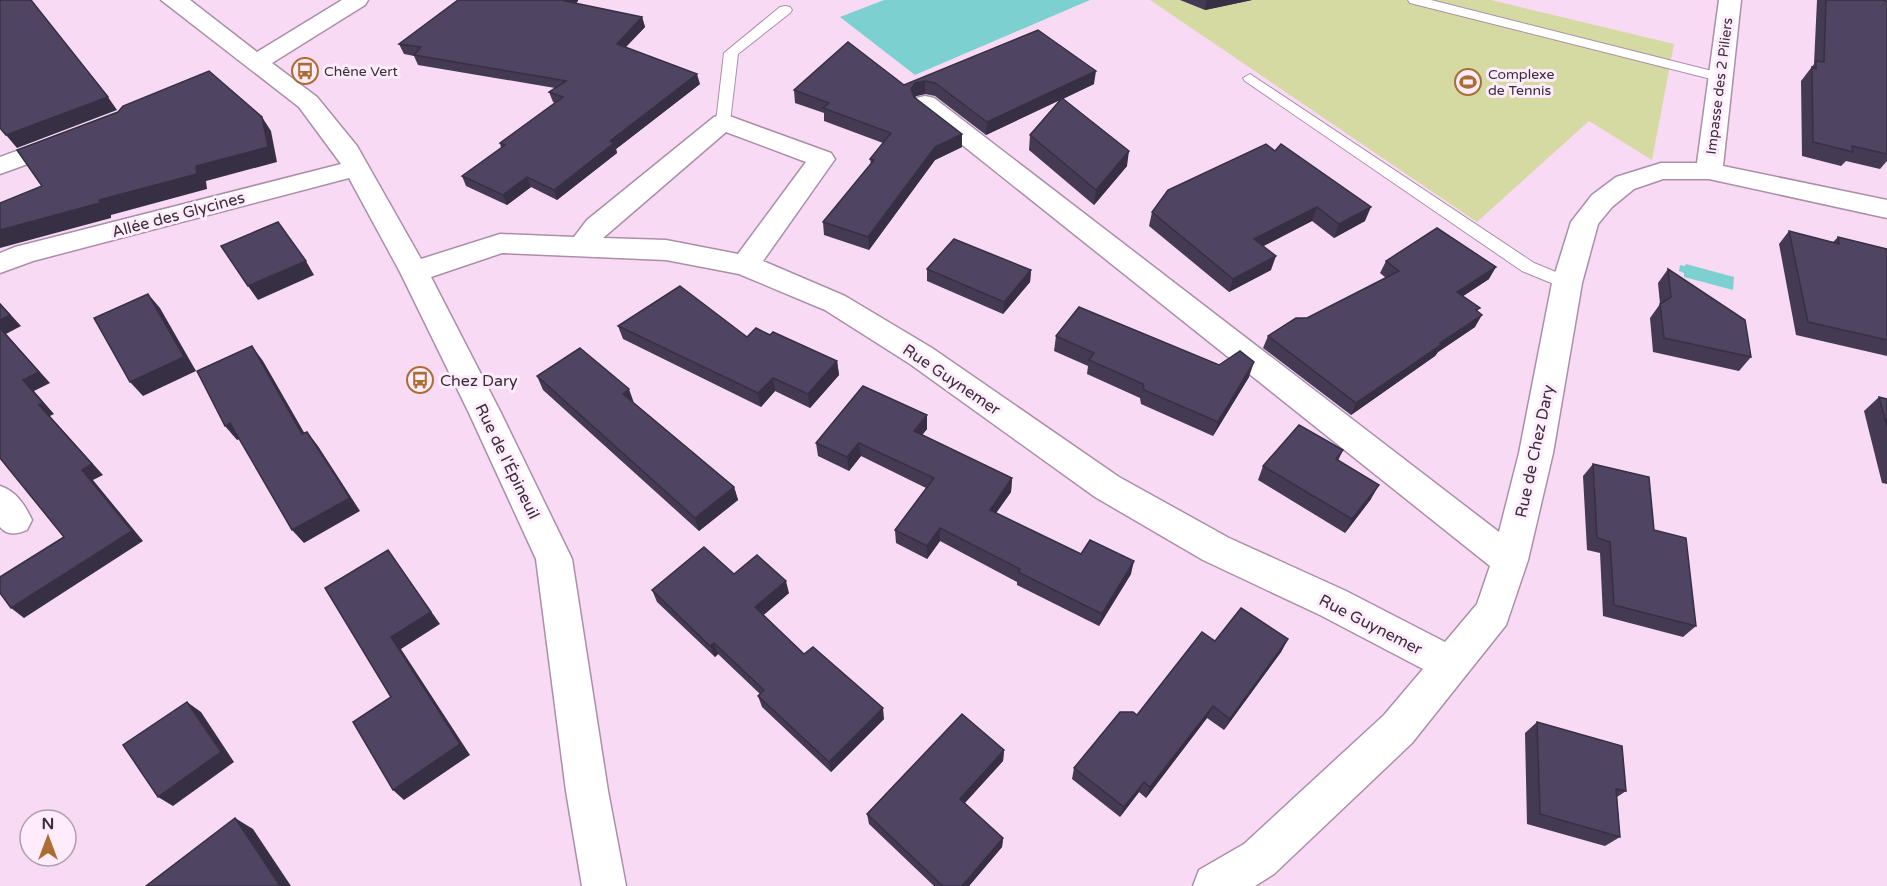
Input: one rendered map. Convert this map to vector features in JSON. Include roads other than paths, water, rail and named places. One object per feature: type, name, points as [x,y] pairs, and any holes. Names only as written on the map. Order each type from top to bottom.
[{"type":"street","name":"Rue de l'Épineuil","points":[[172,0],[182,5],[308,102],[348,152],[414,272],[554,559],[587,791],[604,886]]},
{"type":"street","points":[[257,63],[357,0]]},
{"type":"street","name":"Impasse des 2 Piliers","points":[[1709,171],[1730,0]]},
{"type":"street","points":[[925,103],[1510,560]]},
{"type":"street","points":[[583,245],[597,226],[723,122],[822,159],[745,265]]},
{"type":"street","points":[[0,166],[87,133]]},
{"type":"street","name":"Allée des Glycines","points":[[0,263],[25,254],[356,168]]},
{"type":"street","name":"Rue de Chez Dary","points":[[1215,886],[1258,859],[1398,729],[1493,613],[1510,560],[1536,453],[1567,283],[1585,222],[1602,201],[1625,183],[1662,171],[1709,171],[1887,209]]},
{"type":"street","name":"Rue Guynemer","points":[[414,272],[500,243],[666,250],[745,265],[844,309],[921,357],[1107,487],[1216,549],[1333,603],[1450,664]]},
{"type":"lane","points":[[1415,0],[1719,77]]},
{"type":"lane","points":[[723,122],[731,53],[785,10]]},
{"type":"lane","points":[[1250,78],[1528,267],[1567,283]]},
{"type":"place","name":"Chêne Vert","points":[[305,71]]},
{"type":"place","name":"Complexe de Tennis","points":[[1468,82]]},
{"type":"place","name":"Chez Dary","points":[[420,380]]}]
